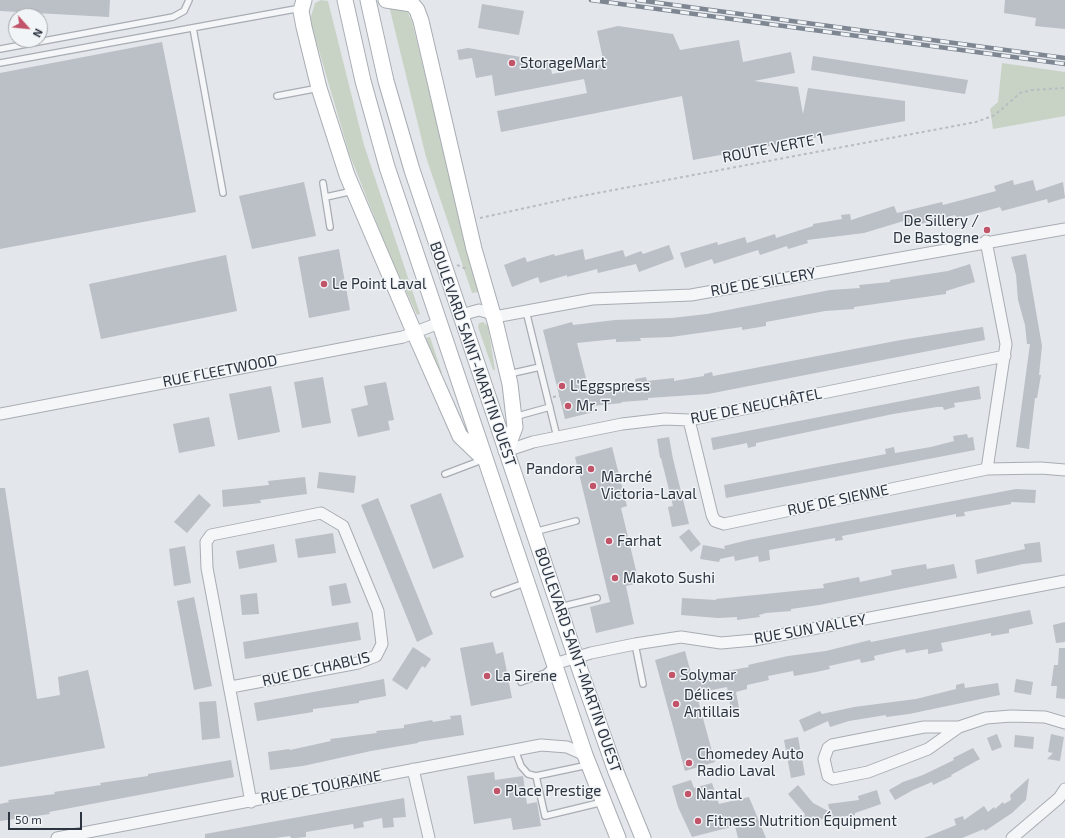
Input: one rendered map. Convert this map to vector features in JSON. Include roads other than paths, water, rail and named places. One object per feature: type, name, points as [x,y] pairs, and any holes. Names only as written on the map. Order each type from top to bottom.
[{"type":"main road","name":"BOULEVARD SAINT-MARTIN OUEST","points":[[345,0],[363,81],[381,150],[526,583],[587,760],[618,838]]},
{"type":"main road","name":"BOULEVARD SAINT-MARTIN OUEST","points":[[368,0],[396,119],[576,658],[616,772],[643,838]]},
{"type":"main road","points":[[386,0],[409,3],[414,6],[418,13],[474,249],[508,375],[515,427],[506,450]]},
{"type":"main road","points":[[303,4],[302,21],[319,88],[336,144],[354,191],[460,436],[485,459]]},
{"type":"street","name":"RUE DE SILLERY","points":[[461,315],[479,310],[500,316],[592,300],[691,295],[1065,229]]},
{"type":"street","points":[[986,242],[1006,344],[987,469]]},
{"type":"street","name":"RUE FLEETWOOD","points":[[0,414],[392,339],[439,322]]},
{"type":"street","name":"RUE DE NEUCHÂTEL","points":[[506,450],[557,437],[644,421],[665,419],[689,420],[1005,356]]},
{"type":"street","name":"RUE DE SIENNE","points":[[689,420],[712,515],[715,521],[724,524],[987,469],[1042,468],[1065,470]]},
{"type":"street","name":"RUE DE CHABLIS","points":[[231,687],[358,663],[376,656],[382,644],[378,611],[343,526],[322,513],[211,535],[206,542],[207,568],[231,687],[250,802]]},
{"type":"street","name":"RUE SUN VALLEY","points":[[554,664],[635,644],[681,637],[721,643],[754,640],[1065,581]]},
{"type":"street","points":[[959,727],[924,727],[832,745],[828,748],[824,759],[828,776],[833,779],[868,772],[928,749],[959,727],[986,718],[1010,716],[1045,717],[1065,723]]},
{"type":"street","name":"RUE DE TOURAINE","points":[[57,838],[541,745],[566,747],[587,760]]},
{"type":"street","points":[[413,769],[429,838]]},
{"type":"street","points":[[1012,838],[1059,798],[1065,789]]},
{"type":"lane","points":[[0,49],[173,17],[184,11],[190,0]]},
{"type":"lane","points":[[0,63],[193,28],[303,4]]},
{"type":"lane","points":[[193,28],[223,193]]},
{"type":"lane","points":[[277,96],[319,88]]},
{"type":"lane","points":[[323,183],[330,227]]},
{"type":"lane","points":[[326,197],[354,191]]},
{"type":"lane","points":[[526,311],[557,437]]},
{"type":"lane","points":[[508,375],[540,367]]},
{"type":"lane","points":[[514,417],[550,407]]},
{"type":"lane","points":[[445,474],[485,459]]},
{"type":"lane","points":[[534,532],[576,521]]},
{"type":"lane","points":[[494,594],[526,583]]},
{"type":"lane","points":[[559,608],[597,598]]},
{"type":"lane","points":[[635,644],[643,684]]},
{"type":"lane","points":[[521,682],[545,673],[554,664]]},
{"type":"lane","points":[[515,750],[524,770],[528,774],[536,776],[587,760]]},
{"type":"lane","points":[[536,776],[544,816],[603,802]]},
{"type":"railway","points":[[591,0],[1065,64]]},
{"type":"railway","points":[[637,0],[1065,58]]},
{"type":"place","name":"StorageMart","points":[[512,63]]},
{"type":"place","name":"De Sillery / De Bastogne","points":[[987,230]]},
{"type":"place","name":"Le Point Laval","points":[[324,284]]},
{"type":"place","name":"L'Eggspress","points":[[562,386]]},
{"type":"place","name":"Mr. T","points":[[568,406]]},
{"type":"place","name":"Pandora","points":[[591,469]]},
{"type":"place","name":"Marché Victoria-Laval","points":[[593,486]]},
{"type":"place","name":"Farhat","points":[[609,541]]},
{"type":"place","name":"Makoto Sushi","points":[[615,578]]},
{"type":"place","name":"Solymar","points":[[672,675]]},
{"type":"place","name":"La Sirene","points":[[487,676]]},
{"type":"place","name":"Délices Antillais","points":[[676,704]]},
{"type":"place","name":"Chomedey Auto Radio Laval","points":[[689,763]]},
{"type":"place","name":"Place Prestige","points":[[497,791]]},
{"type":"place","name":"Nantal","points":[[688,794]]},
{"type":"place","name":"Fitness Nutrition Équipment","points":[[698,821]]}]
